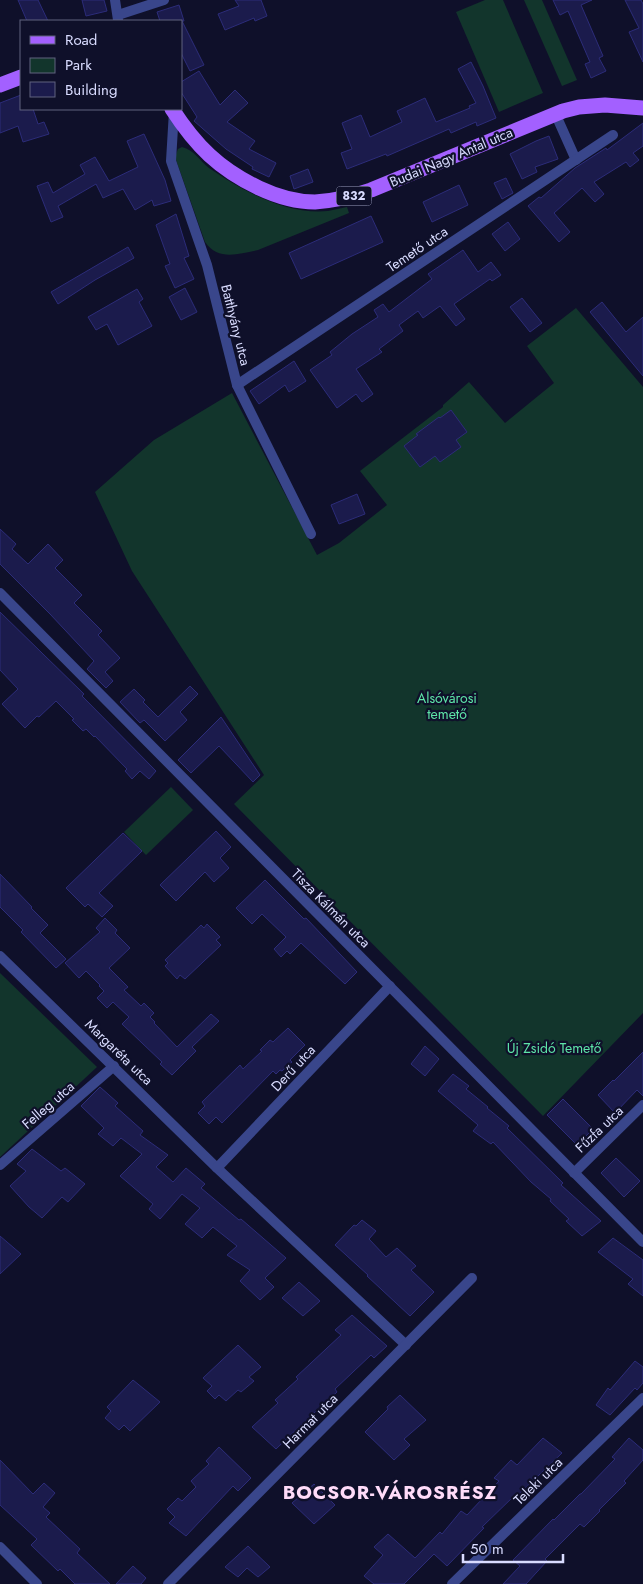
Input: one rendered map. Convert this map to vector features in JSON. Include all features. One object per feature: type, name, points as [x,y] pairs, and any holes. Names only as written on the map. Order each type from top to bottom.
[{"type":"main road","points":[[0,85],[20,77]]},
{"type":"main road","name":"Budai Nagy Antal utca","points":[[173,110],[190,136],[226,170],[271,193],[294,200],[313,202],[331,201],[371,190],[555,113],[579,107],[605,104],[643,108]]},
{"type":"street","points":[[115,0],[118,18],[164,0]]},
{"type":"street","name":"Batthyány utca","points":[[173,110],[170,161],[207,265],[237,385],[311,534]]},
{"type":"street","points":[[555,113],[576,160]]},
{"type":"street","name":"Temető utca","points":[[237,385],[613,136]]},
{"type":"street","name":"Tisza Kálmán utca","points":[[0,593],[643,1242]]},
{"type":"street","name":"Margaréta utca","points":[[0,956],[217,1168],[406,1345]]},
{"type":"street","name":"Derű utca","points":[[217,1168],[390,986]]},
{"type":"street","name":"Felleg utca","points":[[0,1165],[114,1066]]},
{"type":"street","name":"Fűzfa utca","points":[[574,1172],[643,1105]]},
{"type":"street","name":"Harmat utca","points":[[168,1584],[472,1278]]},
{"type":"street","name":"Teleki utca","points":[[452,1584],[643,1398]]},
{"type":"street","points":[[0,1547],[37,1584]]},
{"type":"green space","points":[[485,0],[503,0],[543,93],[499,112],[456,12]]},
{"type":"green space","points":[[524,0],[542,0],[577,80],[562,86]]},
{"type":"green space","points":[[182,147],[197,156],[222,177],[266,200],[296,209],[312,211],[328,211],[347,207],[349,213],[258,250],[229,255],[216,252],[205,242],[175,157],[178,149]]},
{"type":"green space","name":"Alsóvárosi temető","points":[[576,308],[643,387],[643,1013],[543,1116],[234,804],[264,775],[132,571],[95,492],[154,440],[232,393],[317,555],[339,543],[387,505],[360,471],[443,407],[469,382],[505,423],[554,383],[527,346]]},
{"type":"green space","points":[[171,787],[193,810],[146,855],[124,832]]},
{"type":"green space","points":[[0,973],[97,1067],[0,1157]]},
{"type":"building","points":[[18,0],[38,0],[48,20],[27,20]]},
{"type":"building","points":[[82,0],[104,0],[107,11],[86,16]]},
{"type":"building","points":[[235,0],[261,0],[267,16],[255,21],[254,18],[225,30],[218,14],[239,6]]},
{"type":"building","points":[[553,0],[592,0],[581,5],[603,56],[599,58],[606,71],[591,78],[585,64],[590,62],[568,11],[560,15]]},
{"type":"building","points":[[625,0],[641,0],[643,4],[643,62],[629,32],[639,28]]},
{"type":"building","points":[[179,5],[184,21],[160,20],[157,12]]},
{"type":"building","points":[[182,21],[204,65],[190,71],[182,55]]},
{"type":"building","points":[[471,62],[496,118],[477,126],[476,122],[451,133],[449,129],[387,156],[386,154],[347,169],[341,153],[352,149],[342,123],[361,115],[370,137],[402,122],[397,111],[425,98],[436,122],[470,108],[469,106],[476,103],[458,69]]},
{"type":"building","points":[[199,71],[220,105],[235,90],[248,103],[227,122],[255,141],[249,149],[276,163],[269,177],[252,169],[253,167],[226,149],[194,121],[197,117],[182,94],[182,81]]},
{"type":"building","points":[[20,95],[20,110],[33,110],[38,124],[44,122],[49,134],[23,142],[18,126],[0,133],[0,103]]},
{"type":"building","points":[[643,123],[643,146],[633,153],[639,160],[630,167],[626,162],[594,182],[604,194],[595,202],[582,188],[554,213],[570,232],[559,242],[528,206],[539,197],[541,198],[575,168],[606,148],[607,150]]},
{"type":"building","points":[[144,134],[165,180],[171,201],[154,206],[152,200],[135,210],[123,189],[103,198],[96,184],[58,206],[63,217],[51,222],[37,186],[48,182],[53,193],[85,174],[80,165],[95,157],[109,181],[138,167],[127,141]]},
{"type":"building","points":[[549,136],[558,159],[535,167],[537,172],[522,179],[510,154]]},
{"type":"building","points":[[308,169],[313,182],[294,189],[290,176]]},
{"type":"building","points":[[506,178],[513,193],[502,199],[494,183]]},
{"type":"building","points":[[459,185],[468,205],[432,222],[423,202]]},
{"type":"building","points":[[176,214],[189,256],[184,258],[194,279],[175,288],[165,266],[170,264],[156,225]]},
{"type":"building","points":[[371,216],[383,242],[301,279],[289,253]]},
{"type":"building","points":[[508,222],[520,239],[505,251],[492,234]]},
{"type":"building","points":[[128,247],[134,258],[58,304],[51,292]]},
{"type":"building","points":[[463,250],[478,272],[491,262],[501,275],[492,281],[490,279],[454,304],[465,319],[456,326],[440,306],[423,318],[418,311],[399,325],[403,331],[379,349],[382,352],[356,369],[373,394],[362,402],[356,394],[337,408],[310,370],[332,355],[330,352],[352,334],[378,317],[374,310],[383,304],[389,312],[432,279],[428,274]]},
{"type":"building","points":[[185,288],[197,312],[181,320],[169,297]]},
{"type":"building","points":[[137,289],[143,299],[139,302],[152,326],[118,345],[107,324],[96,330],[88,317]]},
{"type":"building","points":[[522,298],[542,323],[530,332],[510,307]]},
{"type":"building","points":[[602,302],[626,332],[643,317],[643,376],[590,312]]},
{"type":"building","points":[[294,361],[306,381],[289,392],[285,385],[259,404],[250,391]]},
{"type":"building","points":[[451,410],[467,432],[456,440],[461,447],[440,462],[435,456],[420,467],[404,446],[418,435],[416,434]]},
{"type":"building","points":[[357,494],[365,514],[339,524],[331,505]]},
{"type":"building","points":[[0,529],[16,544],[12,549],[28,564],[48,544],[63,560],[55,568],[82,595],[74,603],[102,631],[98,635],[120,658],[105,672],[113,681],[106,688],[87,669],[94,661],[0,564]]},
{"type":"building","points":[[0,612],[84,694],[82,696],[156,771],[149,779],[140,771],[132,779],[125,771],[127,769],[95,736],[86,729],[83,731],[56,701],[25,728],[2,704],[18,689],[0,670]]},
{"type":"building","points":[[190,686],[198,694],[180,712],[187,720],[165,741],[144,720],[140,723],[120,702],[134,689],[145,700],[143,702],[158,717]]},
{"type":"building","points":[[221,717],[260,775],[253,782],[219,746],[191,773],[178,760]]},
{"type":"building","points":[[216,831],[231,847],[220,858],[229,868],[214,882],[205,872],[176,901],[160,885]]},
{"type":"building","points":[[123,833],[142,851],[99,893],[113,906],[102,917],[88,904],[85,907],[66,888]]},
{"type":"building","points":[[0,874],[48,925],[40,933],[66,959],[56,968],[0,907]]},
{"type":"building","points":[[265,880],[304,919],[306,918],[357,972],[345,984],[301,943],[290,954],[287,951],[281,957],[274,949],[286,937],[262,914],[252,924],[236,908]]},
{"type":"building","points":[[105,918],[117,930],[115,933],[130,948],[109,968],[128,987],[124,990],[141,1006],[144,1003],[154,1013],[150,1017],[154,1023],[177,1047],[211,1014],[219,1021],[192,1047],[196,1051],[172,1075],[160,1064],[162,1062],[122,1024],[129,1017],[113,1002],[107,1008],[97,998],[104,991],[100,985],[86,971],[79,978],[65,963],[100,932],[96,928]]},
{"type":"building","points":[[207,924],[220,937],[216,940],[221,945],[185,979],[180,975],[177,979],[165,966],[168,963],[165,960],[201,925],[204,928]]},
{"type":"building","points":[[288,1028],[305,1045],[290,1060],[292,1062],[276,1074],[273,1071],[222,1123],[216,1117],[209,1124],[198,1113],[205,1106],[202,1102],[240,1065],[243,1069],[262,1051],[260,1050],[270,1040],[273,1042]]},
{"type":"building","points":[[425,1046],[439,1059],[425,1076],[411,1064]]},
{"type":"building","points":[[643,1052],[643,1096],[637,1090],[615,1113],[598,1095]]},
{"type":"building","points":[[453,1074],[469,1086],[466,1089],[509,1126],[507,1128],[563,1183],[561,1185],[601,1221],[582,1236],[566,1221],[569,1219],[550,1201],[551,1199],[531,1182],[493,1142],[491,1144],[473,1131],[478,1125],[438,1091]]},
{"type":"building","points":[[100,1087],[118,1103],[115,1106],[143,1131],[140,1135],[168,1155],[156,1167],[173,1182],[186,1168],[205,1184],[201,1188],[286,1258],[265,1278],[274,1287],[260,1300],[240,1281],[250,1270],[227,1255],[237,1246],[213,1227],[202,1238],[185,1224],[200,1208],[182,1194],[160,1219],[149,1209],[153,1204],[120,1176],[142,1154],[121,1138],[113,1146],[98,1134],[104,1128],[81,1106]]},
{"type":"building","points":[[563,1099],[593,1129],[577,1145],[547,1115]]},
{"type":"building","points":[[32,1149],[61,1171],[65,1168],[85,1184],[68,1202],[62,1197],[42,1218],[10,1186],[26,1171],[17,1164]]},
{"type":"building","points":[[616,1158],[640,1181],[624,1197],[601,1173]]},
{"type":"building","points":[[362,1220],[376,1231],[369,1239],[386,1257],[397,1248],[416,1266],[411,1270],[434,1292],[410,1316],[335,1245],[354,1225],[356,1226]]},
{"type":"building","points":[[0,1236],[21,1254],[0,1274]]},
{"type":"building","points":[[613,1238],[643,1260],[643,1296],[628,1284],[633,1279],[598,1252]]},
{"type":"building","points":[[299,1282],[320,1301],[303,1316],[282,1298]]},
{"type":"building","points":[[352,1315],[387,1346],[374,1358],[371,1355],[335,1389],[337,1392],[276,1449],[252,1427],[278,1403],[275,1400],[298,1379],[296,1377],[341,1335],[335,1330]]},
{"type":"building","points":[[238,1345],[261,1367],[249,1377],[254,1381],[241,1392],[238,1390],[226,1401],[219,1395],[215,1399],[207,1391],[212,1386],[203,1378]]},
{"type":"building","points":[[635,1361],[643,1367],[643,1383],[637,1390],[635,1388],[610,1415],[596,1405],[608,1388],[610,1390]]},
{"type":"building","points":[[133,1380],[160,1402],[130,1431],[124,1425],[119,1430],[105,1418],[111,1411],[107,1407]]},
{"type":"building","points":[[400,1395],[426,1420],[404,1439],[410,1445],[394,1460],[365,1432]]},
{"type":"building","points":[[543,1438],[562,1453],[482,1527],[484,1528],[447,1566],[434,1554],[404,1584],[374,1584],[364,1576],[383,1555],[374,1547],[388,1534],[415,1558],[440,1532],[442,1534],[461,1511],[467,1515],[499,1481],[494,1478],[511,1460],[517,1465]]},
{"type":"building","points":[[629,1438],[643,1450],[643,1460],[624,1481],[626,1483],[584,1527],[580,1524],[545,1559],[547,1561],[526,1584],[503,1584],[520,1566],[513,1560],[615,1459],[612,1457]]},
{"type":"building","points":[[219,1447],[251,1478],[238,1491],[233,1486],[186,1536],[169,1523],[175,1517],[167,1509],[178,1498],[182,1501],[196,1487],[191,1481],[209,1464],[206,1461]]},
{"type":"building","points":[[0,1460],[33,1494],[44,1483],[55,1493],[43,1507],[50,1513],[46,1517],[80,1549],[77,1553],[110,1584],[75,1584],[60,1569],[58,1571],[31,1545],[37,1539],[0,1505]]},
{"type":"building","points":[[314,1484],[335,1505],[314,1524],[292,1503]]},
{"type":"building","points":[[248,1546],[270,1567],[258,1577],[247,1568],[238,1577],[225,1567]]},
{"type":"building","points":[[133,1566],[146,1578],[141,1584],[116,1584]]},
{"type":"district","name":"BOCSOR-VÁROSRÉSZ","points":[[390,1492]]},
{"type":"park label","name":"Új Zsidó Temető","points":[[554,1048]]}]
